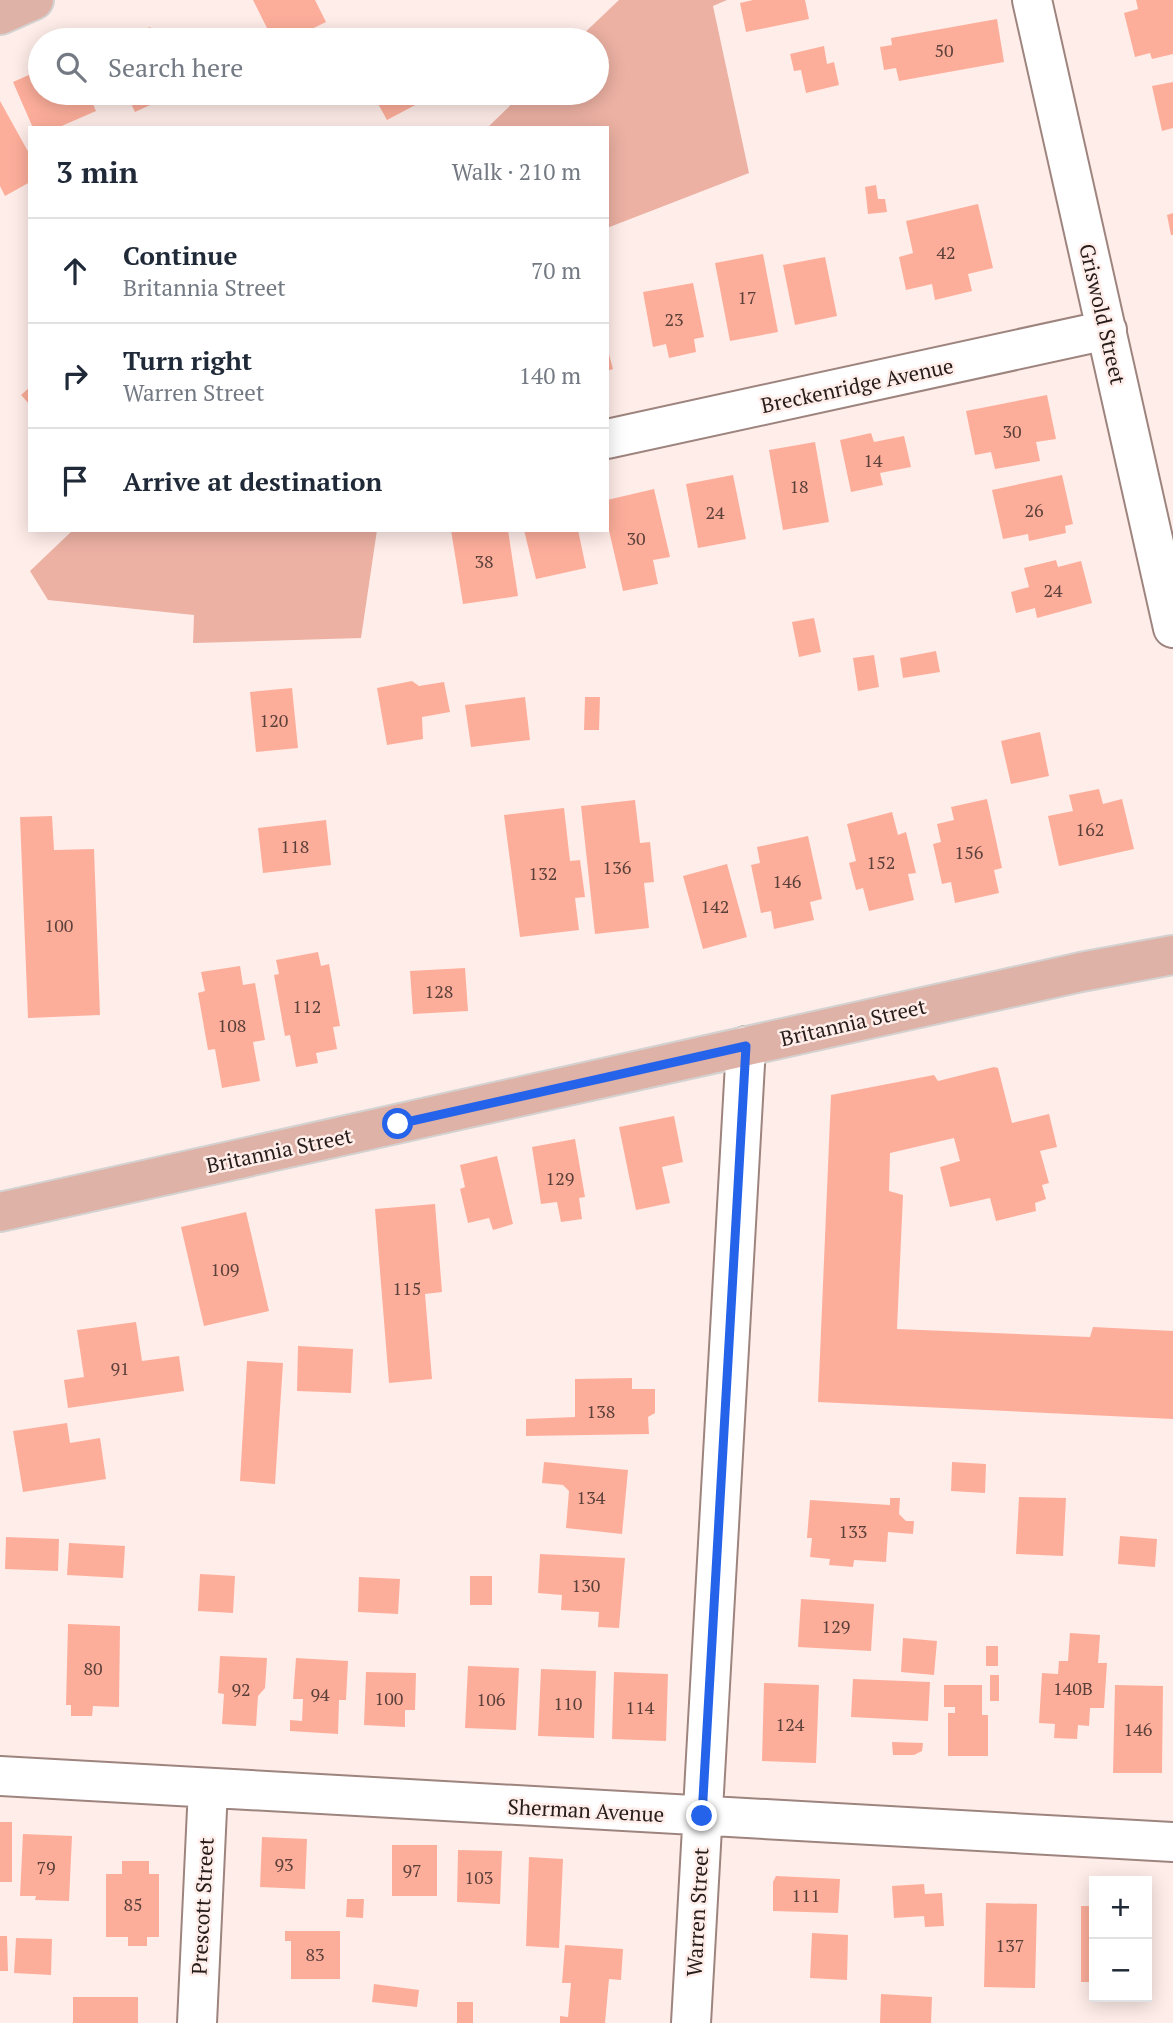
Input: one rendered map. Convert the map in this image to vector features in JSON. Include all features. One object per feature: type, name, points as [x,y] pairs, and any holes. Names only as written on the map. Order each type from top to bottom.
[{"type":"main road","points":[[0,15],[34,0]]},
{"type":"main road","name":"Britannia Street","points":[[0,1212],[1081,972],[1173,955]]},
{"type":"street","name":"Griswold Street","points":[[1032,0],[1173,628]]},
{"type":"street","name":"Breckenridge Avenue","points":[[609,439],[1107,330]]},
{"type":"street","name":"Warren Street","points":[[691,2023],[746,1046]]},
{"type":"street","name":"Sherman Avenue","points":[[0,1776],[1173,1842]]},
{"type":"street","name":"Prescott Street","points":[[197,2023],[208,1788]]},
{"type":"shaded area","points":[[619,0],[727,0],[713,6],[749,173],[609,227],[609,126],[489,126],[511,105],[609,105],[609,28],[590,28]]},
{"type":"shaded area","points":[[71,532],[377,532],[361,638],[193,643],[194,615],[48,600],[30,571]]},
{"type":"building","points":[[253,0],[315,0],[326,22],[314,28],[267,28]]},
{"type":"building","points":[[753,0],[805,0],[809,19],[746,32],[740,3]]},
{"type":"building","points":[[1136,0],[1173,0],[1173,54],[1152,59],[1150,53],[1135,57],[1124,13],[1138,9]]},
{"type":"building","points":[[997,19],[1004,62],[899,81],[896,68],[884,70],[880,47],[892,45],[891,38]]},
{"type":"building","points":[[824,46],[827,64],[834,62],[839,85],[806,93],[801,70],[794,71],[790,54]]},
{"type":"building","points":[[28,75],[28,105],[93,105],[96,111],[62,126],[32,126],[13,82]]},
{"type":"building","points":[[1173,82],[1173,128],[1162,131],[1152,86]]},
{"type":"building","points":[[0,101],[28,151],[28,183],[5,196],[0,186]]},
{"type":"building","points":[[132,105],[150,105],[135,112]]},
{"type":"building","points":[[379,105],[415,105],[387,120]]},
{"type":"building","points":[[876,185],[878,199],[885,199],[887,212],[868,214],[865,187]]},
{"type":"building","points":[[978,204],[993,268],[968,274],[972,291],[935,300],[932,284],[906,290],[899,257],[913,253],[906,221]]},
{"type":"building","points":[[1173,213],[1173,235],[1171,235],[1167,215]]},
{"type":"building","points":[[763,254],[778,332],[730,341],[715,263]]},
{"type":"building","points":[[825,257],[837,316],[795,325],[783,265]]},
{"type":"building","points":[[693,283],[704,337],[694,339],[696,352],[669,358],[666,344],[653,347],[643,292]]},
{"type":"building","points":[[609,354],[613,369],[609,370]]},
{"type":"building","points":[[28,389],[28,403],[21,395]]},
{"type":"building","points":[[1047,395],[1056,439],[1036,442],[1040,461],[995,469],[991,452],[975,455],[966,411]]},
{"type":"building","points":[[871,433],[874,442],[904,436],[911,467],[880,473],[883,485],[851,492],[840,440]]},
{"type":"building","points":[[815,442],[829,522],[783,530],[769,450]]},
{"type":"building","points":[[733,475],[746,539],[698,548],[686,484]]},
{"type":"building","points":[[1062,475],[1073,524],[1065,526],[1066,533],[1029,541],[1028,534],[1003,539],[992,490]]},
{"type":"building","points":[[654,489],[670,557],[653,560],[658,584],[623,591],[609,531],[609,500]]},
{"type":"building","points":[[451,532],[508,532],[518,596],[463,604]]},
{"type":"building","points":[[524,532],[578,532],[586,568],[536,579]]},
{"type":"building","points":[[1056,560],[1058,567],[1081,561],[1092,603],[1037,618],[1035,608],[1016,613],[1011,592],[1029,587],[1024,568]]},
{"type":"building","points":[[814,618],[821,652],[799,657],[792,622]]},
{"type":"building","points":[[936,651],[940,672],[903,678],[900,658]]},
{"type":"building","points":[[874,655],[879,687],[858,691],[853,658]]},
{"type":"building","points":[[412,681],[419,686],[444,682],[450,712],[422,717],[423,739],[387,745],[377,688]]},
{"type":"building","points":[[292,688],[298,748],[256,752],[250,692]]},
{"type":"building","points":[[525,697],[530,740],[471,747],[465,705]]},
{"type":"building","points":[[585,697],[600,697],[599,730],[584,730]]},
{"type":"building","points":[[1040,732],[1049,776],[1011,784],[1001,741]]},
{"type":"building","points":[[1099,789],[1103,804],[1122,799],[1134,849],[1059,866],[1048,816],[1073,811],[1069,795]]},
{"type":"building","points":[[987,799],[1002,868],[994,870],[999,893],[955,903],[951,882],[942,884],[933,844],[941,842],[937,824],[954,820],[951,807]]},
{"type":"building","points":[[635,800],[640,843],[650,842],[654,882],[644,883],[649,928],[595,934],[581,806]]},
{"type":"building","points":[[564,808],[570,861],[580,860],[585,897],[575,898],[579,930],[520,937],[504,815]]},
{"type":"building","points":[[892,812],[898,835],[906,832],[916,873],[908,874],[914,900],[869,911],[863,888],[856,890],[849,863],[856,861],[847,824]]},
{"type":"building","points":[[52,816],[54,850],[94,849],[100,1015],[28,1018],[20,817]]},
{"type":"building","points":[[326,820],[331,865],[263,873],[258,828]]},
{"type":"building","points":[[808,836],[822,899],[810,902],[814,920],[774,929],[771,911],[761,913],[751,865],[760,863],[757,847]]},
{"type":"building","points":[[727,864],[747,937],[703,949],[683,876]]},
{"type":"building","points":[[318,952],[321,966],[329,964],[340,1026],[333,1027],[337,1049],[316,1053],[318,1063],[296,1067],[290,1035],[285,1036],[274,975],[279,974],[276,960]]},
{"type":"building","points":[[240,966],[243,985],[255,983],[265,1040],[253,1042],[260,1081],[222,1088],[215,1049],[208,1050],[198,993],[205,991],[201,972]]},
{"type":"building","points":[[465,968],[468,1011],[413,1014],[410,971]]},
{"type":"building","points":[[998,1068],[1012,1123],[1049,1114],[1057,1147],[1040,1151],[1049,1183],[1042,1185],[1046,1199],[1035,1203],[1036,1211],[996,1221],[990,1198],[950,1207],[940,1167],[960,1161],[954,1138],[890,1153],[889,1191],[903,1195],[897,1329],[1090,1337],[1093,1327],[1173,1331],[1173,1419],[818,1402],[831,1095],[934,1075],[938,1081]]},
{"type":"building","points":[[674,1116],[683,1162],[662,1167],[670,1203],[636,1210],[619,1127]]},
{"type":"building","points":[[575,1139],[585,1197],[579,1198],[582,1219],[561,1222],[557,1202],[541,1204],[532,1147]]},
{"type":"building","points":[[497,1156],[513,1224],[493,1230],[489,1218],[468,1223],[460,1189],[465,1187],[460,1165]]},
{"type":"building","points":[[435,1204],[442,1292],[425,1294],[432,1379],[389,1383],[375,1209]]},
{"type":"building","points":[[246,1212],[269,1311],[204,1326],[181,1227]]},
{"type":"building","points":[[136,1322],[142,1361],[179,1356],[184,1391],[68,1408],[64,1380],[84,1377],[77,1330]]},
{"type":"building","points":[[298,1346],[353,1349],[351,1393],[297,1391]]},
{"type":"building","points":[[247,1361],[283,1363],[275,1484],[240,1481]]},
{"type":"building","points":[[632,1378],[632,1389],[655,1389],[655,1413],[648,1417],[649,1434],[526,1436],[526,1419],[575,1417],[575,1379]]},
{"type":"building","points":[[67,1423],[70,1443],[100,1438],[106,1479],[23,1492],[13,1431]]},
{"type":"building","points":[[544,1462],[628,1470],[622,1534],[566,1528],[569,1491],[563,1485],[542,1483]]},
{"type":"building","points":[[952,1462],[986,1464],[985,1493],[951,1491]]},
{"type":"building","points":[[1019,1497],[1066,1498],[1063,1556],[1016,1554]]},
{"type":"building","points":[[890,1498],[900,1498],[899,1514],[906,1521],[914,1521],[913,1534],[888,1532],[886,1562],[854,1560],[853,1567],[829,1565],[830,1559],[810,1557],[812,1538],[807,1538],[810,1500],[890,1505]]},
{"type":"building","points":[[1120,1536],[1157,1539],[1155,1567],[1118,1564]]},
{"type":"building","points":[[6,1537],[59,1539],[58,1571],[5,1569]]},
{"type":"building","points":[[69,1543],[125,1546],[123,1578],[67,1575]]},
{"type":"building","points":[[540,1554],[625,1558],[619,1628],[598,1627],[599,1612],[561,1610],[562,1595],[538,1593]]},
{"type":"building","points":[[200,1574],[235,1576],[233,1613],[198,1611]]},
{"type":"building","points":[[470,1576],[492,1576],[492,1605],[470,1605]]},
{"type":"building","points":[[359,1577],[400,1579],[398,1614],[358,1612]]},
{"type":"building","points":[[801,1599],[874,1604],[871,1651],[798,1647]]},
{"type":"building","points":[[68,1624],[120,1626],[119,1707],[93,1706],[92,1716],[71,1716],[71,1705],[66,1705]]},
{"type":"building","points":[[1070,1633],[1100,1635],[1098,1663],[1107,1663],[1104,1708],[1090,1708],[1089,1726],[1078,1725],[1077,1739],[1054,1738],[1055,1724],[1039,1723],[1042,1673],[1058,1674],[1059,1661],[1068,1661]]},
{"type":"building","points":[[903,1638],[937,1641],[934,1675],[901,1672]]},
{"type":"building","points":[[986,1646],[998,1646],[998,1666],[986,1666]]},
{"type":"building","points":[[220,1656],[267,1658],[265,1688],[258,1696],[256,1726],[222,1724],[224,1694],[218,1693]]},
{"type":"building","points":[[296,1658],[348,1661],[346,1700],[339,1700],[338,1734],[290,1731],[290,1720],[302,1721],[303,1699],[293,1699]]},
{"type":"building","points":[[468,1666],[519,1668],[516,1730],[465,1728]]},
{"type":"building","points":[[541,1669],[596,1671],[594,1738],[538,1736]]},
{"type":"building","points":[[366,1672],[416,1673],[415,1710],[405,1710],[405,1727],[364,1725]]},
{"type":"building","points":[[614,1672],[668,1674],[666,1741],[612,1739]]},
{"type":"building","points":[[990,1675],[999,1675],[999,1701],[990,1701]]},
{"type":"building","points":[[853,1679],[930,1682],[928,1721],[851,1717]]},
{"type":"building","points":[[764,1683],[819,1685],[816,1763],[762,1761]]},
{"type":"building","points":[[944,1685],[982,1685],[982,1715],[988,1715],[988,1756],[948,1756],[948,1713],[955,1713],[955,1707],[944,1707]]},
{"type":"building","points":[[1115,1685],[1163,1686],[1162,1773],[1113,1773]]},
{"type":"building","points":[[892,1742],[923,1743],[922,1751],[914,1755],[893,1755]]},
{"type":"building","points":[[0,1822],[12,1822],[12,1882],[0,1882]]},
{"type":"building","points":[[23,1834],[72,1836],[69,1901],[35,1900],[36,1896],[20,1896]]},
{"type":"building","points":[[262,1837],[307,1839],[305,1889],[260,1887]]},
{"type":"building","points":[[392,1845],[437,1845],[437,1896],[392,1896]]},
{"type":"building","points":[[458,1850],[502,1851],[500,1904],[457,1902]]},
{"type":"building","points":[[529,1857],[563,1859],[559,1948],[526,1946]]},
{"type":"building","points":[[122,1861],[149,1861],[149,1874],[159,1874],[159,1937],[147,1937],[147,1946],[128,1946],[128,1937],[106,1937],[106,1874],[122,1874]]},
{"type":"building","points":[[776,1876],[840,1879],[838,1913],[773,1911],[773,1882]]},
{"type":"building","points":[[924,1884],[925,1894],[942,1893],[944,1926],[925,1927],[924,1916],[894,1918],[892,1886]]},
{"type":"building","points":[[347,1899],[364,1899],[363,1918],[346,1917]]},
{"type":"building","points":[[986,1903],[1037,1904],[1035,1988],[984,1987]]},
{"type":"building","points":[[1081,1906],[1089,1906],[1089,1982],[1081,1982]]},
{"type":"building","points":[[285,1931],[340,1931],[340,1979],[291,1979],[291,1941],[285,1941]]},
{"type":"building","points":[[812,1933],[848,1935],[847,1980],[810,1978]]},
{"type":"building","points":[[0,1936],[7,1936],[8,1971],[0,1971]]},
{"type":"building","points":[[16,1938],[52,1939],[51,1975],[14,1973]]},
{"type":"building","points":[[565,1945],[623,1949],[621,1980],[609,1979],[605,2023],[560,2023],[560,2016],[568,2017],[571,1983],[562,1983]]},
{"type":"building","points":[[374,1984],[419,1990],[417,2007],[372,2002]]},
{"type":"building","points":[[881,1994],[932,1997],[931,2023],[880,2023]]},
{"type":"building","points":[[73,1997],[138,1997],[138,2023],[73,2023]]},
{"type":"building","points":[[457,2002],[473,2002],[473,2023],[457,2023]]},
{"type":"route","points":[[398,1124],[746,1046],[702,1816]]}]
